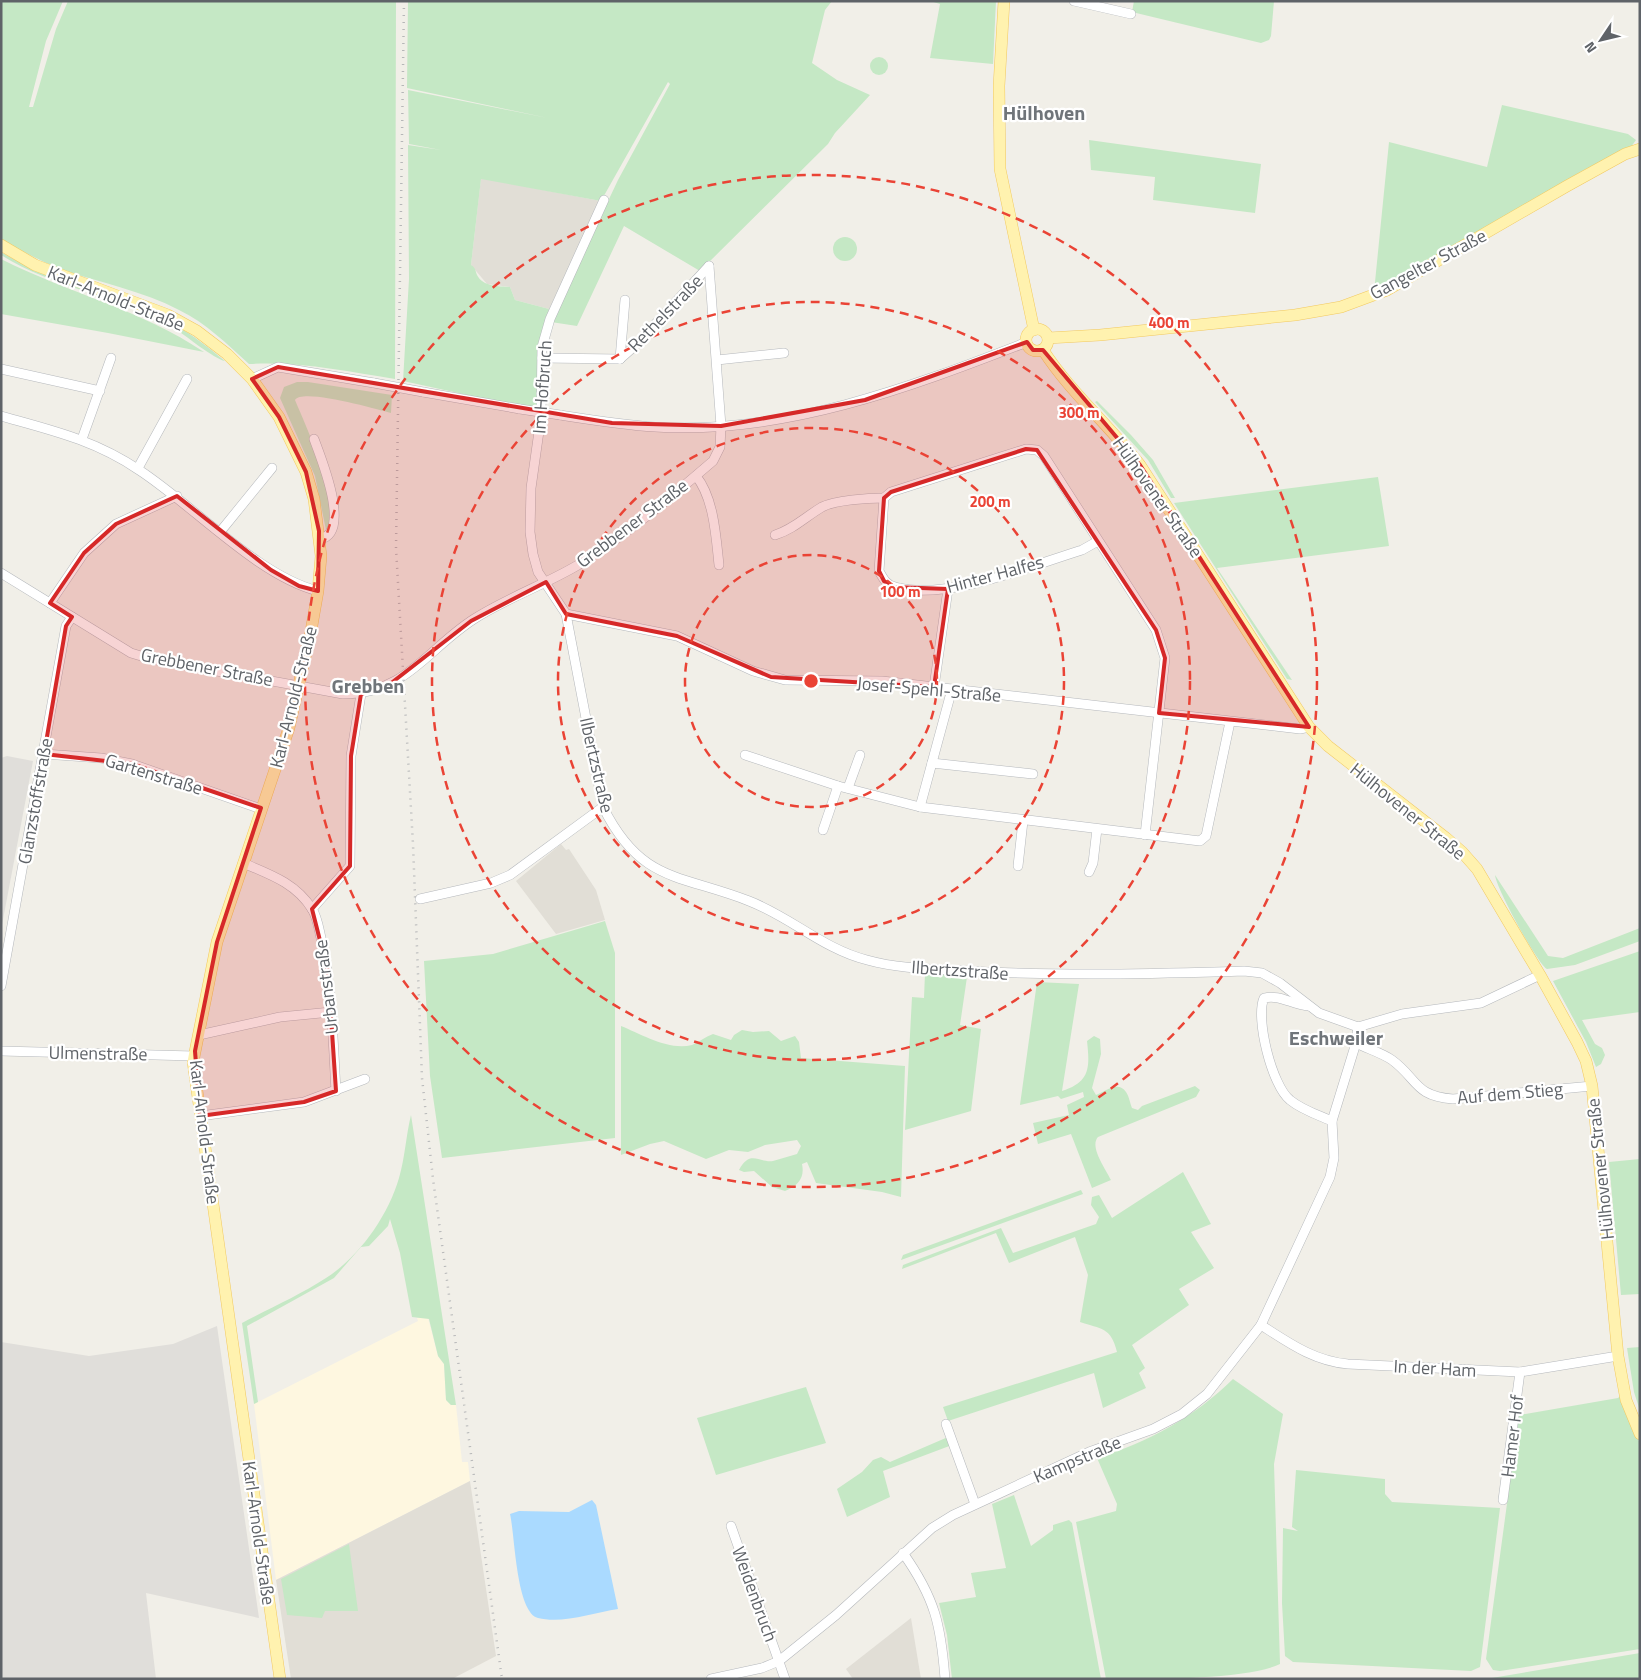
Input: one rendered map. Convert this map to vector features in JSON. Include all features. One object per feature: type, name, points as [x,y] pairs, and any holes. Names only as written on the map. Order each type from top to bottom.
[{"type":"main road","points":[[1004,1],[999,86],[1000,169],[1034,330]]},
{"type":"main road","name":"Gangelter Straße","points":[[1048,338],[1100,335],[1295,315],[1341,307],[1387,290],[1567,186],[1625,154],[1640,149]]},
{"type":"main road","name":"Karl-Arnold-Straße","points":[[1,246],[35,265],[168,315],[197,331],[219,348],[252,378],[279,417],[306,472],[314,499],[320,539],[318,591],[289,728],[217,942],[194,1056],[200,1116],[214,1202],[280,1679]]},
{"type":"main road","points":[[1034,330],[1043,331],[1048,338],[1047,345],[1043,350],[1033,350],[1026,342],[1028,335],[1034,330]]},
{"type":"main road","name":"Hülhovener Straße","points":[[1043,350],[1066,381],[1119,438],[1140,465],[1309,727],[1328,746],[1462,852],[1489,887],[1540,975],[1583,1055],[1592,1086],[1618,1356],[1626,1400],[1640,1434]]},
{"type":"street","points":[[1079,2],[1131,14]]},
{"type":"street","name":"Im Hofbruch","points":[[546,582],[538,572],[532,554],[530,532],[531,488],[541,417],[542,347],[550,319],[604,200]]},
{"type":"street","name":"Rethelstraße","points":[[620,359],[637,344],[710,266]]},
{"type":"street","name":"Grebbener Straße","points":[[1,573],[131,653],[151,659],[298,684],[343,694],[361,694],[390,684],[410,671],[471,621],[500,602],[546,582],[604,548],[713,461],[720,447],[721,426],[710,266]]},
{"type":"street","points":[[542,358],[620,359],[625,300]]},
{"type":"street","points":[[252,378],[278,368],[560,415],[655,427],[721,426],[804,414],[865,400],[934,378],[1026,342]]},
{"type":"street","points":[[717,360],[784,353]]},
{"type":"street","points":[[82,439],[111,358]]},
{"type":"street","points":[[1,369],[100,391]]},
{"type":"street","points":[[138,468],[187,378]]},
{"type":"street","points":[[1,416],[82,439],[138,468],[177,496],[220,532],[271,570],[299,586],[318,591]]},
{"type":"street","points":[[314,439],[333,497],[334,512],[331,534],[326,538],[320,539]]},
{"type":"street","points":[[775,534],[790,531],[824,506],[869,498],[884,498],[891,492],[1026,449],[1037,450],[1044,456],[1156,630],[1163,645],[1165,658],[1145,835]]},
{"type":"street","points":[[220,532],[272,468]]},
{"type":"street","name":"Grebbener Straße","points":[[696,476],[703,485],[714,523],[719,565]]},
{"type":"street","points":[[50,603],[84,553],[116,524],[177,496]]},
{"type":"street","name":"Hinter Halfes","points":[[884,498],[879,571],[884,580],[894,587],[948,589],[971,584],[1082,550],[1098,541]]},
{"type":"street","points":[[546,582],[566,614]]},
{"type":"street","points":[[934,687],[948,589]]},
{"type":"street","name":"Josef-Spehl-Straße","points":[[566,614],[677,636],[753,671],[785,680],[882,681],[1230,722],[1300,729],[1309,727]]},
{"type":"street","name":"Ilbertzstraße","points":[[566,614],[603,808],[612,827],[625,844],[652,867],[772,911],[826,944],[868,961],[898,966],[1045,975],[1244,971],[1262,974],[1280,983],[1309,1006],[1335,1020],[1358,1027]]},
{"type":"street","name":"Glanzstoffstraße","points":[[1,986],[66,626],[72,617]]},
{"type":"street","points":[[920,807],[952,689]]},
{"type":"street","points":[[312,909],[350,866],[351,756],[361,694]]},
{"type":"street","points":[[745,756],[838,786],[920,807],[1200,841],[1206,836],[1230,722]]},
{"type":"street","name":"Gartenstraße","points":[[44,754],[101,758],[132,764],[261,809]]},
{"type":"street","points":[[848,788],[860,755]]},
{"type":"street","points":[[932,763],[1033,774]]},
{"type":"street","points":[[822,830],[838,786]]},
{"type":"street","points":[[420,899],[491,883],[510,875],[603,808]]},
{"type":"street","points":[[1018,866],[1023,821]]},
{"type":"street","points":[[1089,872],[1093,863],[1097,829]]},
{"type":"street","name":"Urbanstraße","points":[[242,863],[280,878],[294,888],[312,909],[318,925],[328,972],[336,1091]]},
{"type":"street","points":[[1309,1006],[1295,1005],[1275,996],[1264,998],[1260,1005],[1263,1031],[1274,1074],[1283,1093],[1301,1108],[1332,1121],[1356,1043],[1358,1027],[1434,1008],[1481,1003],[1540,975]]},
{"type":"street","points":[[199,1035],[280,1017],[331,1012]]},
{"type":"street","name":"Auf dem Stieg","points":[[1356,1043],[1392,1060],[1414,1084],[1427,1093],[1439,1098],[1453,1099],[1592,1086]]},
{"type":"street","name":"Ulmenstraße","points":[[1,1051],[194,1056]]},
{"type":"street","points":[[200,1116],[304,1102],[364,1079]]},
{"type":"street","name":"Kampstraße","points":[[711,1679],[762,1668],[779,1661],[844,1609],[932,1528],[974,1504],[1090,1452],[1153,1429],[1182,1414],[1208,1394],[1260,1325],[1330,1177],[1334,1158],[1332,1121]]},
{"type":"street","name":"In der Ham","points":[[1260,1325],[1304,1353],[1335,1363],[1520,1372],[1618,1356]]},
{"type":"street","name":"Hamer Hof","points":[[1503,1500],[1520,1372]]},
{"type":"street","points":[[946,1424],[974,1504]]},
{"type":"street","name":"Weidenbruch","points":[[731,1526],[785,1679]]},
{"type":"street","points":[[903,1553],[922,1580],[937,1617],[945,1679]]},
{"type":"highlighted area","points":[[1027,342],[1033,350],[1043,350],[1140,465],[1309,727],[1159,713],[1165,658],[1156,630],[1037,450],[1026,449],[891,492],[884,498],[879,571],[884,581],[894,587],[948,589],[934,687],[771,677],[677,636],[566,614],[546,582],[471,621],[390,684],[361,694],[351,756],[350,866],[312,909],[328,972],[336,1091],[304,1102],[200,1116],[195,1051],[217,942],[261,808],[132,764],[44,754],[66,626],[72,617],[50,603],[84,553],[116,524],[177,496],[271,570],[299,586],[318,591],[319,531],[306,472],[279,417],[252,379],[278,367],[612,423],[721,426],[865,400]]},
{"type":"shaded area","points":[[481,178],[601,201],[549,309],[515,300],[510,287],[487,284],[471,265]]},
{"type":"shaded area","points":[[7,756],[33,761],[1,930],[1,758]]},
{"type":"shaded area","points":[[561,844],[566,850],[569,849],[596,890],[605,920],[556,934],[516,881]]},
{"type":"shaded area","points":[[417,1318],[428,1318],[438,1356],[444,1364],[446,1400],[451,1405],[456,1405],[462,1462],[468,1462],[470,1481],[276,1580],[254,1404],[418,1321]]},
{"type":"shaded area","points":[[217,1326],[259,1618],[146,1593],[156,1679],[1,1679],[1,1342],[89,1356],[173,1344]]},
{"type":"shaded area","points":[[470,1481],[496,1656],[452,1679],[291,1679],[276,1580]]},
{"type":"shaded area","points":[[911,1618],[921,1679],[853,1679],[846,1669]]},
{"type":"green space","points":[[1,1],[63,1],[46,41],[29,107],[33,107],[56,29],[68,1],[396,1],[395,379],[304,365],[249,364],[207,328],[189,315],[165,303],[136,292],[63,270],[1,240]]},
{"type":"green space","points":[[408,1],[832,1],[825,10],[812,63],[837,80],[870,95],[835,133],[828,144],[700,271],[624,226],[577,326],[551,322],[618,180],[670,84],[668,82],[601,201],[481,179],[471,265],[475,268],[477,275],[483,282],[510,287],[515,300],[549,309],[537,356],[537,410],[403,381],[409,279],[408,145],[441,150],[409,144],[408,90],[548,118],[407,88]]},
{"type":"green space","points":[[930,1],[996,1],[993,64],[930,58],[940,4]]},
{"type":"green space","points":[[1134,1],[1274,1],[1271,36],[1269,40],[1261,43],[1132,12]]},
{"type":"green space","points":[[879,57],[885,60],[888,66],[885,72],[879,75],[873,72],[870,66],[873,60]]},
{"type":"green space","points":[[1502,105],[1628,134],[1636,140],[1631,147],[1584,170],[1374,292],[1389,142],[1487,167]]},
{"type":"green space","points":[[1089,140],[1261,164],[1255,213],[1153,200],[1155,177],[1091,170]]},
{"type":"green space","points":[[845,237],[854,240],[857,249],[854,258],[845,261],[836,258],[833,249],[836,240]]},
{"type":"green space","points":[[1,252],[43,273],[132,306],[175,325],[195,337],[225,361],[214,356],[174,328],[153,317],[132,307],[21,267],[1,255]]},
{"type":"green space","points":[[1,259],[52,282],[130,313],[180,337],[204,352],[1,314]]},
{"type":"green space","points":[[297,382],[392,395],[391,413],[356,404],[311,396],[295,400],[314,446],[324,477],[330,525],[326,530],[315,476],[280,398],[284,387]]},
{"type":"green space","points":[[1097,401],[1153,460],[1175,498],[1171,498],[1148,460],[1095,402]]},
{"type":"green space","points":[[1378,477],[1389,546],[1217,568],[1292,680],[1287,679],[1174,503]]},
{"type":"green space","points":[[1495,875],[1548,956],[1563,958],[1640,928],[1640,941],[1575,965],[1547,969],[1535,954],[1518,925],[1502,894]]},
{"type":"green space","points":[[605,921],[615,953],[615,1138],[442,1158],[430,1076],[424,961],[493,954]]},
{"type":"green space","points":[[1640,951],[1640,1012],[1582,1020],[1595,1044],[1602,1048],[1605,1055],[1601,1064],[1596,1067],[1586,1042],[1553,981]]},
{"type":"green space","points":[[925,973],[967,977],[960,1025],[981,1029],[971,1111],[905,1130],[912,997],[924,998]]},
{"type":"green space","points":[[1037,982],[1079,984],[1062,1091],[1078,1083],[1086,1073],[1088,1066],[1087,1041],[1094,1036],[1100,1039],[1101,1054],[1092,1088],[1096,1095],[1111,1088],[1119,1087],[1127,1094],[1132,1108],[1138,1110],[1142,1106],[1195,1086],[1200,1090],[1196,1097],[1098,1137],[1096,1141],[1097,1152],[1111,1180],[1092,1188],[1071,1134],[1038,1144],[1033,1123],[1069,1115],[1067,1105],[1084,1097],[1083,1092],[1061,1099],[1058,1096],[1020,1105]]},
{"type":"green space","points":[[621,1026],[655,1041],[674,1046],[692,1045],[713,1034],[731,1040],[734,1035],[742,1030],[753,1032],[769,1031],[781,1041],[795,1036],[799,1042],[801,1058],[905,1066],[901,1197],[882,1192],[816,1183],[807,1162],[802,1164],[801,1177],[797,1184],[785,1191],[772,1187],[754,1171],[744,1172],[739,1170],[751,1158],[773,1161],[797,1154],[801,1146],[797,1140],[765,1145],[748,1152],[729,1150],[706,1159],[664,1141],[621,1155]]},
{"type":"green space","points":[[411,1115],[456,1405],[451,1405],[446,1400],[444,1364],[438,1356],[429,1319],[412,1317],[400,1253],[390,1219],[388,1226],[369,1246],[361,1247],[380,1221],[394,1192],[401,1170]]},
{"type":"green space","points":[[1640,1159],[1640,1294],[1621,1295],[1609,1162]]},
{"type":"green space","points":[[1183,1172],[1211,1224],[1191,1232],[1214,1268],[1179,1289],[1189,1305],[1132,1345],[1145,1368],[1139,1373],[1146,1388],[1103,1408],[1094,1373],[948,1421],[943,1407],[1117,1352],[1115,1344],[1104,1330],[1080,1322],[1088,1275],[1075,1237],[1009,1263],[996,1233],[902,1269],[903,1265],[1001,1228],[1013,1253],[1096,1224],[1099,1217],[1091,1205],[1092,1197],[1099,1195],[1112,1218]]},
{"type":"green space","points":[[1081,1190],[1083,1194],[901,1260],[903,1255]]},
{"type":"green space","points":[[361,1247],[334,1278],[247,1326],[258,1402],[254,1404],[242,1323],[295,1296],[338,1269]]},
{"type":"green space","points":[[1640,1347],[1640,1411],[1634,1392],[1627,1348]]},
{"type":"green space","points":[[1233,1379],[1283,1414],[1274,1464],[1280,1664],[1265,1669],[1222,1676],[1106,1679],[1076,1522],[1116,1511],[1117,1504],[1097,1458],[1135,1444],[1170,1427],[1203,1405]]},
{"type":"green space","points":[[806,1387],[826,1443],[716,1475],[697,1418]]},
{"type":"green space","points":[[1621,1395],[1633,1430],[1640,1443],[1640,1649],[1500,1671],[1493,1670],[1486,1659],[1519,1415],[1618,1398]]},
{"type":"green space","points":[[948,1437],[952,1445],[883,1471],[890,1497],[847,1517],[837,1489],[862,1472],[873,1460],[881,1457],[890,1462]]},
{"type":"green space","points":[[1296,1470],[1385,1479],[1385,1494],[1392,1502],[1500,1508],[1480,1667],[1471,1671],[1293,1662],[1285,1656],[1282,1603],[1283,1528],[1298,1531],[1292,1527]]},
{"type":"green space","points":[[1014,1495],[1031,1546],[1053,1530],[1053,1525],[1069,1520],[1072,1523],[1101,1679],[952,1679],[947,1635],[939,1603],[976,1597],[971,1573],[1006,1568],[992,1504]]},
{"type":"green space","points":[[349,1544],[358,1611],[325,1611],[322,1618],[287,1615],[281,1579]]},
{"type":"green space","points":[[1640,1653],[1640,1679],[1486,1679]]},
{"type":"water","points":[[592,1500],[596,1505],[618,1609],[567,1619],[547,1620],[538,1618],[531,1613],[521,1588],[510,1514],[519,1511],[569,1512]]},
{"type":"railway","points":[[404,1],[396,548],[413,844],[422,1078],[433,1179],[502,1679]]},
{"type":"district","name":"Hülhoven","points":[[1044,112]]},
{"type":"district","name":"Grebben","points":[[368,685]]},
{"type":"district","name":"Eschweiler","points":[[1336,1037]]}]
